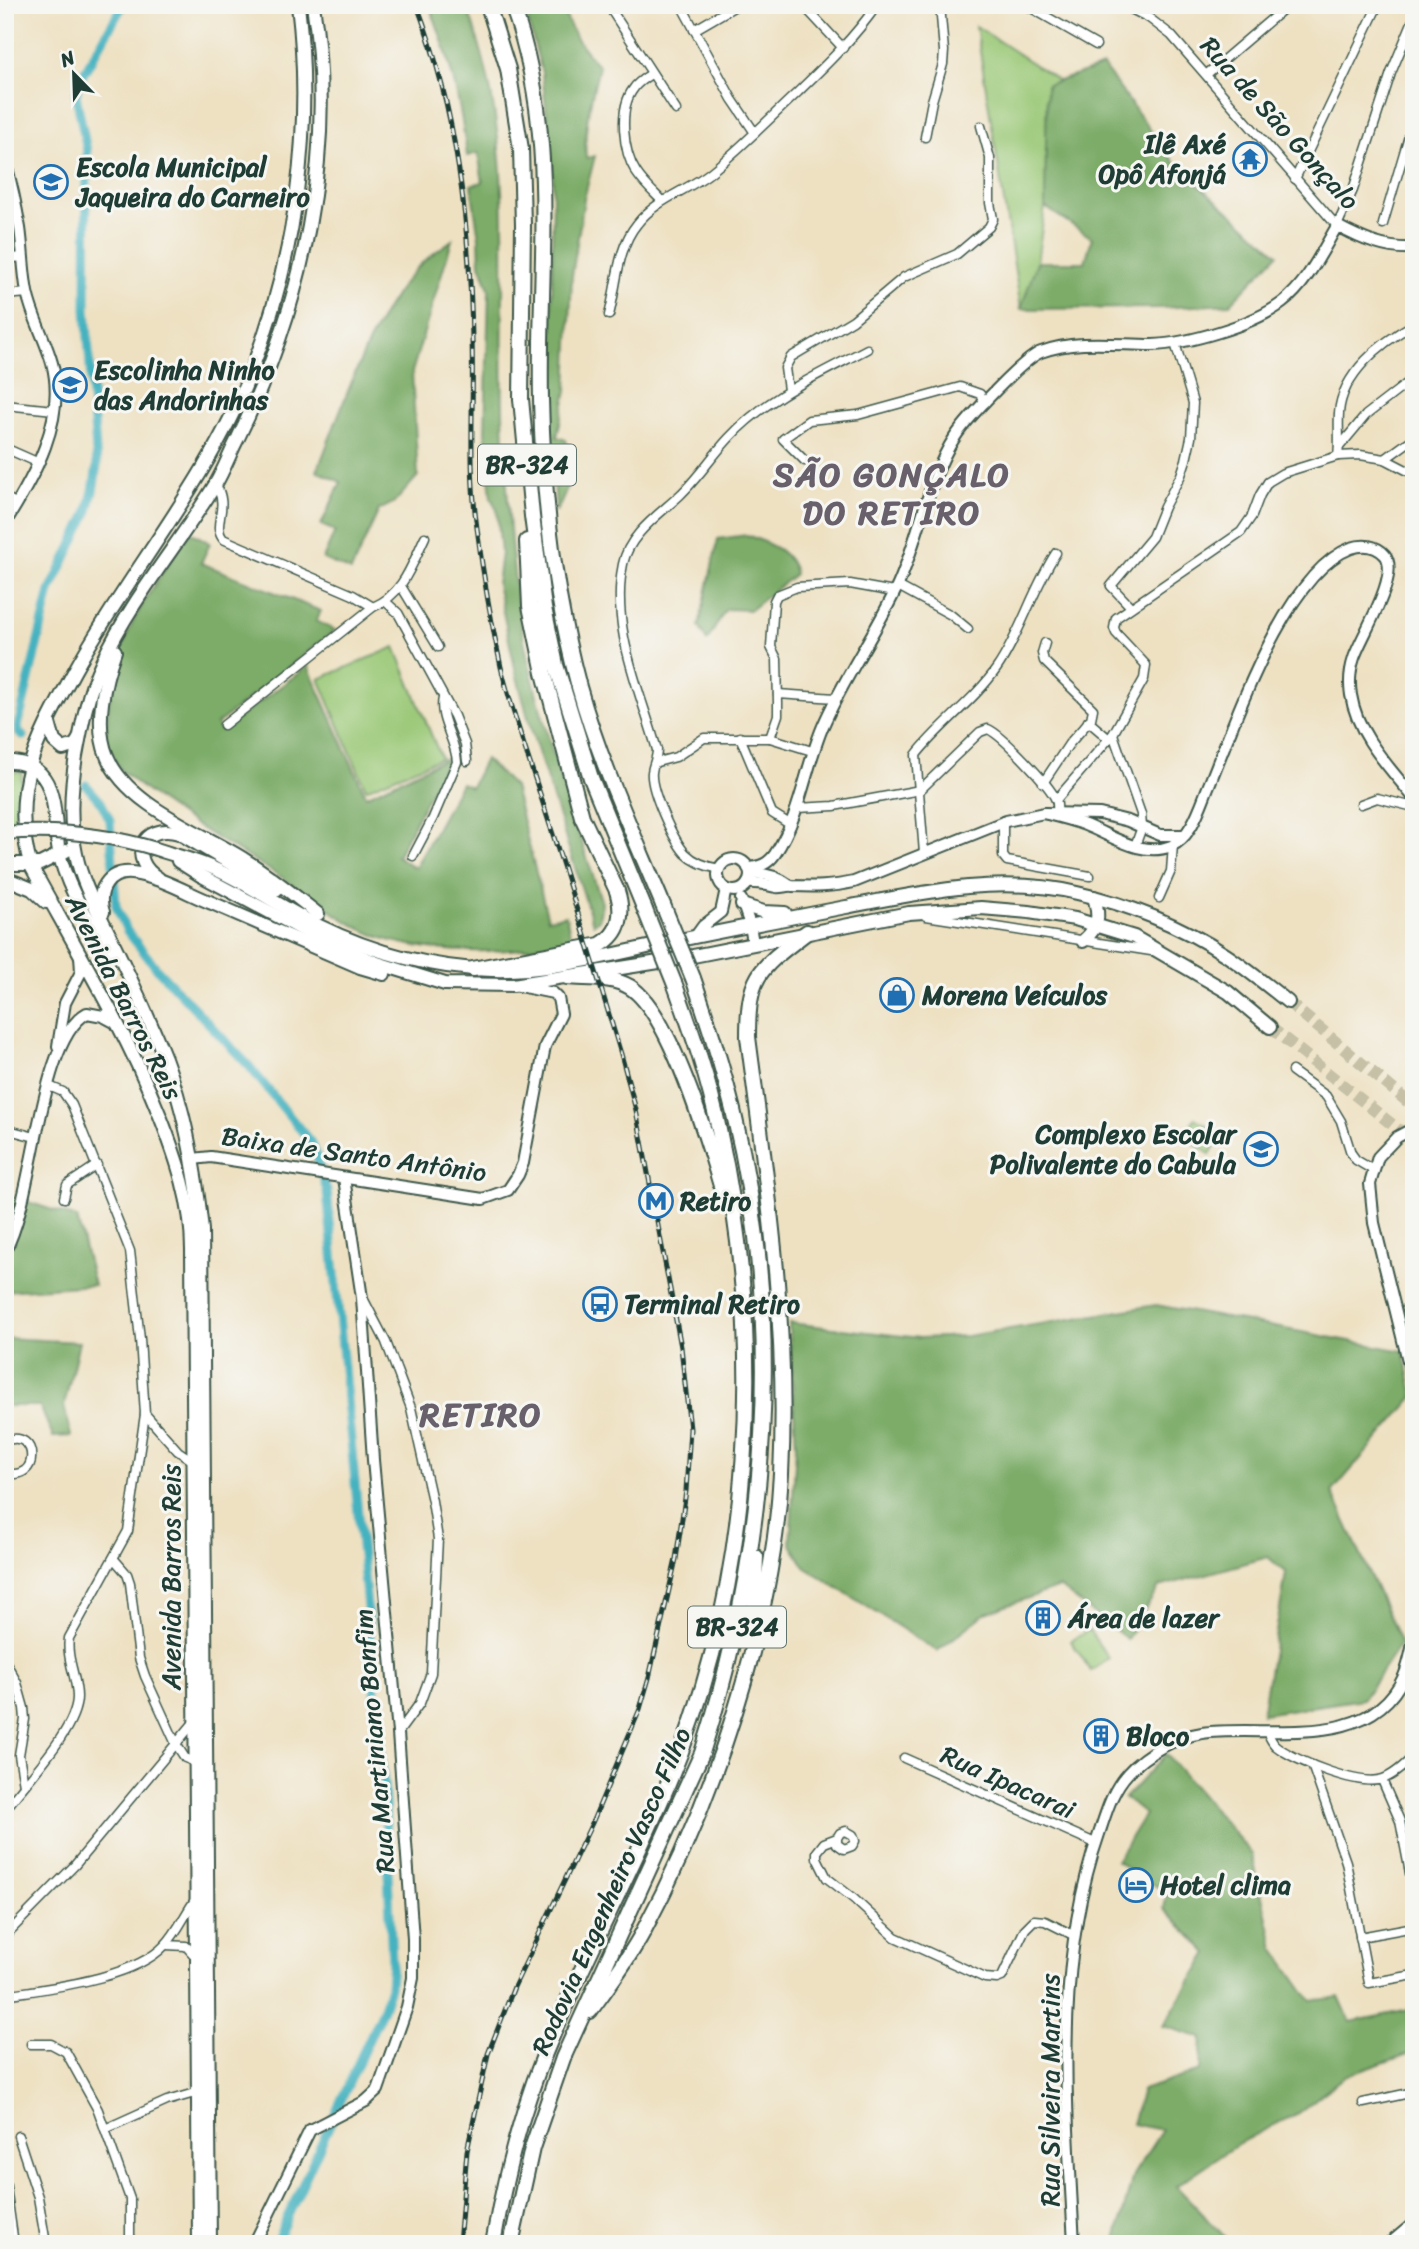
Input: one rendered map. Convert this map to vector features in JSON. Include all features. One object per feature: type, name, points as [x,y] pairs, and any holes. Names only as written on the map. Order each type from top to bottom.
[{"type":"highway","name":"BR-324","points":[[488,5],[508,69],[521,149],[521,400],[532,516]]},
{"type":"highway","name":"Rodovia Engenheiro Vasco Filho","points":[[511,2244],[532,2148],[554,2080],[702,1753],[718,1702],[734,1639],[755,1520],[764,1394],[763,1310],[758,1249],[733,1110],[693,978],[618,797],[580,689],[568,641],[546,487],[541,398],[545,219],[543,155],[536,96],[512,5]]},
{"type":"highway","name":"Rodovia Engenheiro Vasco Filho","points":[[493,2244],[505,2179],[537,2076],[581,1971],[668,1784],[700,1699],[710,1663],[732,1552],[743,1461],[746,1354],[739,1251],[719,1128],[696,1044],[675,985],[591,778],[556,665],[544,608],[532,516]]},
{"type":"highway","points":[[473,969],[600,945],[614,934],[621,915],[617,891],[578,804],[535,637],[527,535],[532,516]]},
{"type":"highway","points":[[573,2035],[643,1933],[684,1846],[719,1758],[768,1582],[782,1462],[782,1352],[776,1257],[748,1037],[748,1010],[761,969],[807,932]]},
{"type":"highway","points":[[567,977],[617,981],[640,995],[653,1011],[698,1111],[739,1251]]},
{"type":"highway","points":[[752,1646],[756,1572],[755,1520]]},
{"type":"main road","name":"Avenida Barros Reis","points":[[199,2244],[192,1245],[185,1192],[154,1101],[118,1024],[31,866],[26,850],[23,818],[30,766],[49,723],[91,642],[202,468],[250,374],[280,276],[300,166],[305,95],[298,5]]},
{"type":"main road","name":"Avenida Barros Reis","points":[[210,2244],[202,1230],[193,1159],[181,1109],[164,1058],[83,877],[76,856],[72,820],[75,766],[89,697],[96,677],[127,618],[215,483],[256,400],[287,318],[308,227],[316,175],[321,98],[319,45],[313,5]]},
{"type":"main road","points":[[127,618],[110,666],[102,724],[102,743],[118,776],[139,796],[253,865],[354,940]]},
{"type":"main road","points":[[49,723],[54,741],[63,749],[75,745],[80,737]]},
{"type":"main road","points":[[5,762],[30,766],[39,772],[48,788],[60,856],[82,911],[122,962]]},
{"type":"main road","points":[[5,864],[31,866],[60,856],[66,851],[72,820]]},
{"type":"main road","points":[[173,887],[152,874],[142,857],[141,849],[146,837],[157,831],[179,833],[318,914]]},
{"type":"main road","points":[[5,832],[83,832],[160,850],[210,867],[321,927],[354,940],[404,958],[434,965],[473,969],[518,970],[968,885],[1017,885],[1074,892],[1132,909],[1180,929],[1225,954],[1288,1002]]},
{"type":"main road","points":[[160,850],[200,875],[322,940],[377,963],[445,984]]},
{"type":"main road","points":[[112,939],[100,896],[105,883],[123,873],[133,873],[173,887],[360,967],[401,978],[445,984],[513,985],[678,959],[909,913],[981,908],[1075,919],[1134,937],[1228,992],[1270,1027]]},
{"type":"main road","points":[[5,878],[39,894],[60,919]]},
{"type":"main road","points":[[1083,941],[1098,926],[1099,916],[1094,897]]},
{"type":"main road","points":[[742,905],[764,912],[806,915]]},
{"type":"main road","points":[[185,1192],[193,1159]]},
{"type":"street","points":[[5,12],[11,5]]},
{"type":"street","points":[[608,5],[650,74],[676,110]]},
{"type":"street","points":[[681,5],[732,99],[755,133]]},
{"type":"street","points":[[694,30],[737,5]]},
{"type":"street","points":[[803,5],[844,48]]},
{"type":"street","points":[[609,316],[628,237],[642,218],[662,201],[690,188],[755,133],[844,48],[877,5]]},
{"type":"street","points":[[925,137],[943,64],[940,5]]},
{"type":"street","points":[[1026,5],[1096,46]]},
{"type":"street","name":"Rua de São Gonçalo","points":[[1123,5],[1161,26],[1207,74],[1337,226],[1377,244],[1393,248],[1414,248]]},
{"type":"street","points":[[1207,74],[1287,5]]},
{"type":"street","points":[[1295,178],[1378,5]]},
{"type":"street","points":[[752,943],[750,925],[742,905],[747,878],[745,864],[735,859],[725,862],[720,869],[719,881],[726,889],[735,891],[747,878],[760,866],[769,862],[791,825],[812,751],[835,698],[896,589],[948,448],[962,427],[1029,358],[1039,353],[1104,342],[1154,345],[1175,343],[1230,328],[1281,304],[1306,278],[1337,226],[1353,190],[1391,73],[1414,18]]},
{"type":"street","points":[[650,74],[632,90],[625,116],[625,133],[635,171],[662,201]]},
{"type":"street","points":[[1383,224],[1414,119]]},
{"type":"street","points":[[788,390],[785,368],[791,357],[853,320],[904,277],[957,254],[985,232],[993,219],[990,203],[990,158],[981,126]]},
{"type":"street","points":[[5,160],[20,230],[27,293],[52,362],[55,386],[51,427],[39,463],[5,523]]},
{"type":"street","points":[[5,259],[22,257]]},
{"type":"street","points":[[5,295],[27,293]]},
{"type":"street","points":[[1338,456],[1339,412],[1350,382],[1379,346],[1414,324]]},
{"type":"street","points":[[1131,607],[1111,586],[1152,537],[1181,475],[1191,439],[1192,403],[1175,343]]},
{"type":"street","points":[[720,869],[697,862],[685,852],[656,794],[652,772],[657,762],[657,750],[624,640],[619,609],[624,561],[642,530],[683,493],[729,438],[771,401],[867,349]]},
{"type":"street","points":[[1340,446],[1366,415],[1414,378]]},
{"type":"street","points":[[805,461],[783,439],[810,420],[858,415],[960,387],[980,394],[985,403]]},
{"type":"street","points":[[5,405],[54,410]]},
{"type":"street","points":[[1385,459],[1414,438]]},
{"type":"street","points":[[5,448],[39,463]]},
{"type":"street","points":[[1057,810],[1111,737],[1144,679],[1146,666],[1114,628],[1116,618],[1241,532],[1268,482],[1283,473],[1338,456],[1360,455],[1385,459],[1414,474]]},
{"type":"street","points":[[215,483],[223,500],[218,529],[223,539],[353,595],[373,607]]},
{"type":"street","points":[[5,497],[17,504]]},
{"type":"street","points":[[224,725],[373,607],[386,602],[401,586],[425,537]]},
{"type":"street","points":[[797,808],[834,806],[920,790],[979,732],[988,729],[1022,759],[1043,783],[1057,810],[1135,846],[1152,849],[1173,845],[1185,835],[1205,795],[1261,660],[1283,619],[1300,593],[1320,571],[1344,551],[1358,546],[1378,549],[1388,561],[1390,569],[1386,587],[1354,658],[1351,698],[1359,722],[1370,741],[1414,798]]},
{"type":"street","points":[[924,853],[916,755],[978,691],[998,666],[1038,583],[1056,553]]},
{"type":"street","points":[[770,737],[778,715],[777,659],[771,647],[774,601],[780,593],[797,587],[849,584],[896,589],[951,615],[968,629]]},
{"type":"street","points":[[401,586],[438,647]]},
{"type":"street","points":[[386,602],[398,613],[461,732],[467,761]]},
{"type":"street","points":[[1043,783],[1092,714],[1091,706],[1044,662],[1042,653],[1045,643]]},
{"type":"street","points":[[778,694],[835,698]]},
{"type":"street","points":[[413,856],[457,762],[457,753],[442,708],[443,698]]},
{"type":"street","points":[[1088,721],[1111,737],[1139,802],[1142,827],[1135,846]]},
{"type":"street","points":[[740,737],[772,813],[791,825]]},
{"type":"street","points":[[657,762],[676,757],[704,738],[770,737],[812,751]]},
{"type":"street","points":[[1361,804],[1377,798],[1414,807]]},
{"type":"street","points":[[747,878],[763,874],[789,885],[827,888],[854,882],[1003,823],[1057,810],[1100,814],[1160,835],[1185,835]]},
{"type":"street","points":[[1003,823],[1003,856],[1007,861],[1090,876]]},
{"type":"street","points":[[1159,898],[1171,871],[1173,845]]},
{"type":"street","points":[[695,937],[703,926],[721,912],[726,889]]},
{"type":"street","points":[[909,913],[1162,953]]},
{"type":"street","points":[[5,1251],[15,1231],[35,1137],[55,1063],[62,1014],[80,972],[80,956]]},
{"type":"street","name":"Baixa de Santo Antônio","points":[[193,1159],[211,1157],[483,1199],[499,1195],[511,1188],[523,1163],[545,1046],[561,1014],[561,1006],[553,993],[513,985]]},
{"type":"street","points":[[71,991],[76,1006],[87,1013],[103,1016],[118,1024]]},
{"type":"street","points":[[55,1063],[69,1029],[87,1013]]},
{"type":"street","points":[[1292,1071],[1326,1096],[1341,1121],[1356,1160],[1373,1170]]},
{"type":"street","points":[[5,1810],[72,1722],[77,1699],[69,1656],[69,1638],[128,1531],[145,1414],[130,1251],[72,1105],[62,1092],[49,1086]]},
{"type":"street","points":[[1414,1128],[1386,1146],[1378,1157],[1370,1184],[1374,1223],[1414,1385]]},
{"type":"street","points":[[5,1129],[35,1137]]},
{"type":"street","points":[[64,1198],[67,1185],[97,1165]]},
{"type":"street","name":"Rua Martiniano Bonfim","points":[[254,2244],[306,2135],[321,2122],[366,2101],[378,2090],[407,2007],[413,1978],[413,1939],[398,1733],[373,1460],[362,1298],[338,1177]]},
{"type":"street","points":[[362,1298],[382,1334],[403,1383],[426,1475],[438,1539],[431,1673],[420,1703],[398,1733]]},
{"type":"street","points":[[145,1414],[178,1451],[193,1461]]},
{"type":"street","points":[[5,1441],[14,1438],[25,1442],[32,1452],[32,1458],[23,1472],[5,1472]]},
{"type":"street","points":[[114,1559],[127,1574],[130,1583],[141,1664],[176,1744],[185,1758],[195,1762]]},
{"type":"street","name":"Rua Silveira Martins","points":[[1074,2244],[1069,2156],[1068,1999],[1075,1936],[1086,1878],[1108,1804],[1128,1772],[1159,1749],[1182,1738],[1199,1734],[1324,1729],[1367,1715],[1395,1691],[1403,1677],[1414,1640]]},
{"type":"street","points":[[5,1661],[17,1683],[24,1708],[25,1719],[19,1755],[24,1785]]},
{"type":"street","points":[[5,1936],[75,1865],[195,1721]]},
{"type":"street","points":[[1267,1732],[1275,1745],[1312,1765],[1348,1777],[1382,1780],[1414,1756]]},
{"type":"street","points":[[1274,1757],[1275,1745]]},
{"type":"street","name":"Rua Ipacarai","points":[[904,1758],[1096,1843]]},
{"type":"street","points":[[1312,1765],[1342,1844],[1369,1983],[1414,1975]]},
{"type":"street","points":[[1382,1780],[1400,1821],[1414,1894]]},
{"type":"street","name":"Rua Silveira Martins","points":[[837,1838],[824,1843],[817,1852],[818,1864],[827,1878],[895,1937],[985,1978],[1002,1977],[1025,1929],[1034,1920],[1045,1921],[1075,1936]]},
{"type":"street","points":[[5,1995],[79,1982],[123,1970],[145,1960],[166,1945],[195,1899]]},
{"type":"street","points":[[1360,1937],[1414,1927]]},
{"type":"street","points":[[166,1945],[186,1946],[196,1957]]},
{"type":"street","points":[[31,2044],[51,2044],[66,2052],[98,2110],[130,2199],[130,2244]]},
{"type":"street","points":[[105,2129],[167,2101],[198,2092]]},
{"type":"street","points":[[1363,2103],[1414,2092]]},
{"type":"street","points":[[18,2136],[38,2197],[46,2244]]},
{"type":"street","points":[[5,2180],[14,2244]]},
{"type":"street","points":[[1389,2244],[1414,2223]]},
{"type":"green space","points":[[429,5],[466,5],[484,60],[495,116],[503,228],[505,456],[516,590],[523,635],[539,703],[602,903],[599,920],[593,924],[533,736],[497,584],[501,553],[497,510],[491,498],[485,432],[489,289],[480,264],[471,185],[483,182],[478,153],[467,156],[453,79]]},
{"type":"green space","points":[[524,5],[562,5],[577,38],[599,66],[586,134],[586,158],[595,156],[584,199],[572,276],[567,390],[557,437],[566,440],[570,457],[569,477],[564,496],[556,511],[551,431],[553,171],[542,73]]},
{"type":"green space","points":[[976,26],[1059,81],[1047,85],[1045,207],[1037,262],[1021,309]]},
{"type":"green space","points":[[1103,66],[1178,167],[1278,254],[1230,304],[1159,308],[1021,309],[1037,262],[1085,262],[1092,238],[1045,207],[1047,85]]},
{"type":"green space","points":[[452,240],[412,372],[418,476],[395,502],[379,510],[351,571],[323,559],[335,531],[321,525],[341,482],[317,471],[360,361],[388,306],[404,282],[422,263]]},
{"type":"green space","points":[[190,532],[210,543],[201,563],[321,611],[316,621],[335,630],[217,724],[221,731],[308,666],[366,796],[449,757],[397,856],[415,868],[461,783],[471,787],[485,759],[514,787],[548,919],[566,915],[571,939],[528,948],[459,951],[413,946],[377,936],[347,921],[199,827],[123,772],[112,755],[107,737],[111,686],[117,662],[136,617]]},
{"type":"green space","points":[[747,535],[783,553],[793,566],[795,574],[750,610],[726,609],[707,641],[699,626],[718,539]]},
{"type":"green space","points":[[395,647],[441,758],[366,789],[319,679]]},
{"type":"green space","points":[[5,771],[22,772],[18,820],[5,822]]},
{"type":"green space","points":[[1195,1118],[1222,1135],[1210,1154],[1183,1137]]},
{"type":"green space","points":[[7,1195],[77,1218],[94,1285],[5,1291]]},
{"type":"green space","points":[[1156,1305],[1404,1351],[1414,1397],[1332,1492],[1401,1643],[1363,1699],[1262,1714],[1286,1573],[1268,1557],[1159,1587],[1127,1639],[1059,1587],[986,1613],[937,1651],[805,1567],[790,1543],[796,1447],[789,1323],[920,1338],[967,1336]]},
{"type":"green space","points":[[5,1338],[79,1342],[64,1406],[71,1436],[53,1437],[40,1406],[5,1406]]},
{"type":"green space","points":[[1089,1630],[1109,1659],[1091,1671],[1071,1641]]},
{"type":"green space","points":[[1166,1754],[1252,1854],[1274,1948],[1311,2001],[1339,1997],[1350,2022],[1414,2009],[1414,2052],[1345,2076],[1298,2113],[1239,2143],[1176,2186],[1225,2237],[1221,2244],[1115,2244],[1133,2175],[1162,2130],[1132,2124],[1142,2090],[1200,2071],[1202,2038],[1163,2026],[1208,1953],[1164,1909],[1167,1893],[1116,1861],[1145,1814],[1125,1798]]},
{"type":"waterway","points":[[23,736],[19,733],[18,726],[50,591],[87,514],[97,466],[86,309],[87,151],[76,95],[81,78],[123,5]]},
{"type":"waterway","points":[[86,785],[101,802],[110,820],[116,906],[127,931],[158,970],[249,1066],[313,1145],[327,1191],[384,1784],[392,1961],[390,1987],[382,2011],[275,2244]]},
{"type":"tunnel","points":[[1288,1002],[1414,1107]]},
{"type":"tunnel","points":[[1270,1027],[1414,1142]]},
{"type":"railway","points":[[417,5],[442,86],[459,169],[471,296],[474,505],[494,632],[511,704],[585,935],[636,1110],[681,1347],[690,1429],[686,1491],[676,1559],[649,1678],[640,1709],[592,1823],[514,1987],[488,2054],[467,2151],[459,2244]]},
{"type":"place","name":"Ilê Axé Opô Afonjá","points":[[1250,159]]},
{"type":"place","name":"Escola Municipal Jaqueira do Carneiro","points":[[51,182]]},
{"type":"place","name":"Escolinha Ninho das Andorinhas","points":[[70,385]]},
{"type":"place","name":"Morena Veículos","points":[[897,995]]},
{"type":"place","name":"Complexo Escolar Polivalente do Cabula","points":[[1261,1149]]},
{"type":"place","name":"Retiro","points":[[656,1201]]},
{"type":"place","name":"Terminal Retiro","points":[[600,1304]]},
{"type":"place","name":"Área de lazer","points":[[1043,1618]]},
{"type":"place","name":"Bloco","points":[[1101,1736]]},
{"type":"place","name":"Hotel clima","points":[[1136,1885]]},
{"type":"district","name":"SÃO GONÇALO DO RETIRO","points":[[892,493]]},
{"type":"district","name":"RETIRO","points":[[481,1414]]}]
